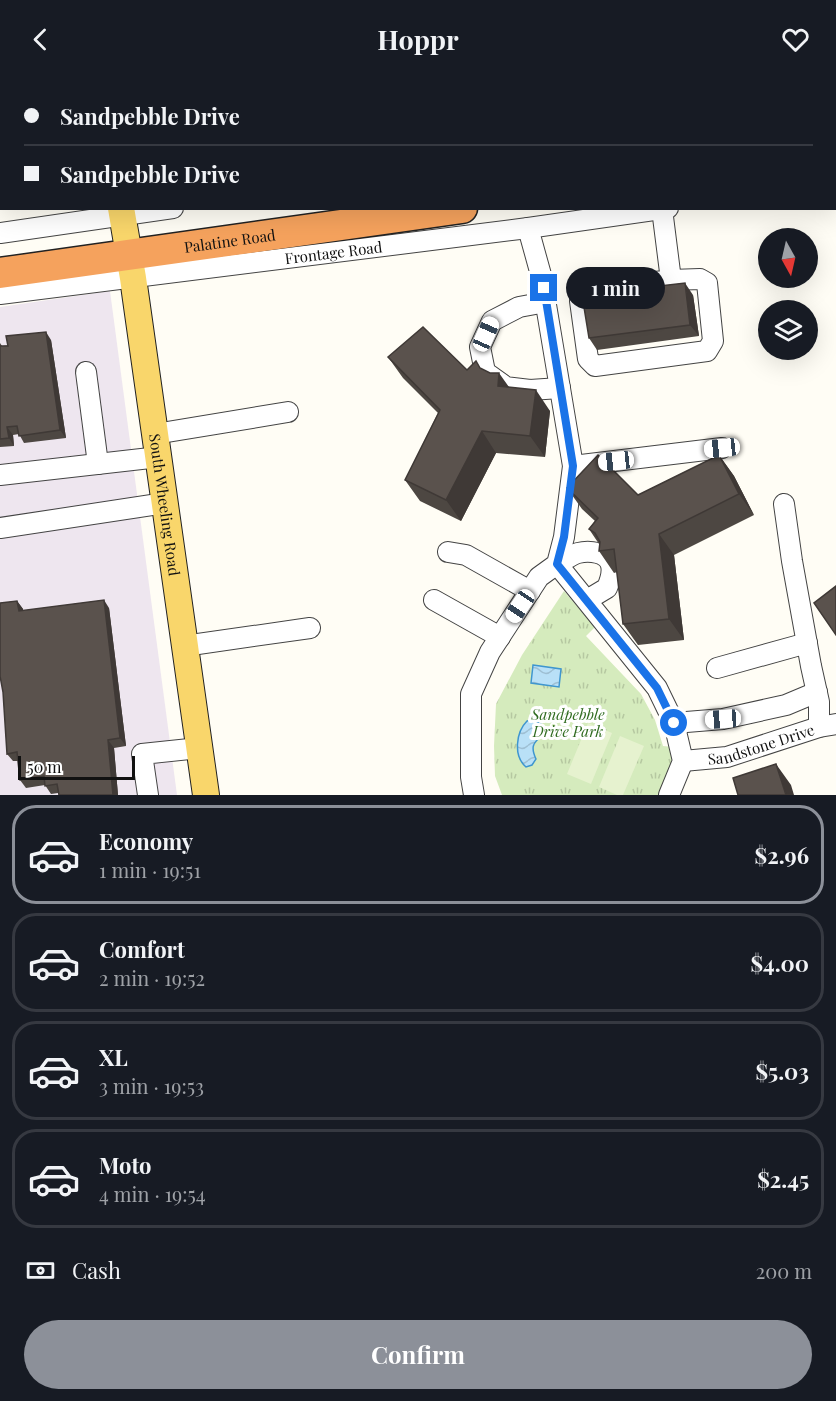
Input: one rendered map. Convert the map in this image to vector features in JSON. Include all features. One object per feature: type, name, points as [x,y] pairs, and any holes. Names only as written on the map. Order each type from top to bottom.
[{"type":"highway","name":"Palatine Road","points":[[0,257],[321,210]]},
{"type":"highway","name":"Palatine Road","points":[[0,273],[126,240],[441,210]]},
{"type":"main road","name":"South Wheeling Road","points":[[126,240],[206,795]]},
{"type":"street","name":"Frontage Road","points":[[0,294],[126,240],[170,210]]},
{"type":"street","name":"Frontage Road","points":[[0,233],[126,240],[528,228],[655,210]]},
{"type":"street","points":[[662,210],[671,280]]},
{"type":"street","points":[[528,228],[541,275],[573,466],[564,537],[557,564]]},
{"type":"street","points":[[700,279],[707,283],[713,341],[707,351],[595,366],[588,359],[580,302],[589,291],[671,280],[700,279]]},
{"type":"street","points":[[546,302],[519,307],[492,321],[480,347],[485,372],[506,387],[530,390],[560,388]]},
{"type":"street","points":[[86,372],[98,464]]},
{"type":"street","points":[[0,475],[98,464],[288,412]]},
{"type":"street","points":[[573,466],[722,448]]},
{"type":"street","points":[[0,528],[165,503]]},
{"type":"street","points":[[784,504],[807,643],[819,702],[827,726]]},
{"type":"street","points":[[474,795],[471,777],[471,694],[490,652],[539,577],[578,553],[595,551],[609,560],[611,578],[607,588],[587,600]]},
{"type":"street","points":[[448,552],[466,555],[530,591]]},
{"type":"street","points":[[557,564],[657,688],[674,723],[683,761],[669,795]]},
{"type":"street","points":[[434,600],[500,637]]},
{"type":"street","points":[[184,646],[310,628]]},
{"type":"street","points":[[717,668],[807,643]]},
{"type":"street","points":[[674,723],[723,719],[786,705],[817,692]]},
{"type":"street","name":"Sandstone Drive","points":[[683,761],[727,757],[827,726]]},
{"type":"street","points":[[148,795],[142,754],[199,748]]},
{"type":"shaded area","points":[[110,291],[177,795],[0,795],[0,307]]},
{"type":"green space","name":"Sandpebble Drive Park","points":[[564,591],[595,627],[586,636],[641,694],[655,720],[663,746],[673,747],[671,771],[660,795],[502,795],[495,776],[496,704],[522,655]]},
{"type":"green space","points":[[588,723],[612,733],[591,784],[567,774]]},
{"type":"green space","points":[[620,736],[644,746],[623,795],[617,795],[599,787]]},
{"type":"water","points":[[533,665],[561,669],[559,687],[531,683]]},
{"type":"water","points":[[533,720],[541,724],[542,736],[533,746],[536,759],[532,765],[526,767],[519,757],[518,737],[527,721]]},
{"type":"building","points":[[685,283],[690,325],[589,338],[582,295]]},
{"type":"building","points":[[423,327],[467,370],[476,361],[480,368],[490,373],[499,373],[498,386],[536,390],[530,436],[482,431],[446,500],[405,480],[440,410],[388,357]]},
{"type":"building","points":[[46,332],[60,430],[19,436],[17,426],[7,427],[9,438],[0,439],[0,346],[8,346],[6,336]]},
{"type":"building","points":[[598,455],[638,495],[719,455],[739,494],[659,534],[669,619],[623,624],[614,549],[599,551],[600,542],[595,533],[589,529],[598,518],[567,488]]},
{"type":"building","points":[[836,586],[836,635],[814,603]]},
{"type":"building","points":[[104,600],[120,738],[108,740],[113,795],[59,795],[57,784],[45,786],[44,776],[20,780],[17,752],[7,754],[0,676],[0,603],[17,601],[19,611]]},
{"type":"building","points":[[776,764],[786,795],[738,795],[733,778]]},
{"type":"route","points":[[544,288],[573,466],[564,537],[557,564],[657,688],[674,723]]}]
